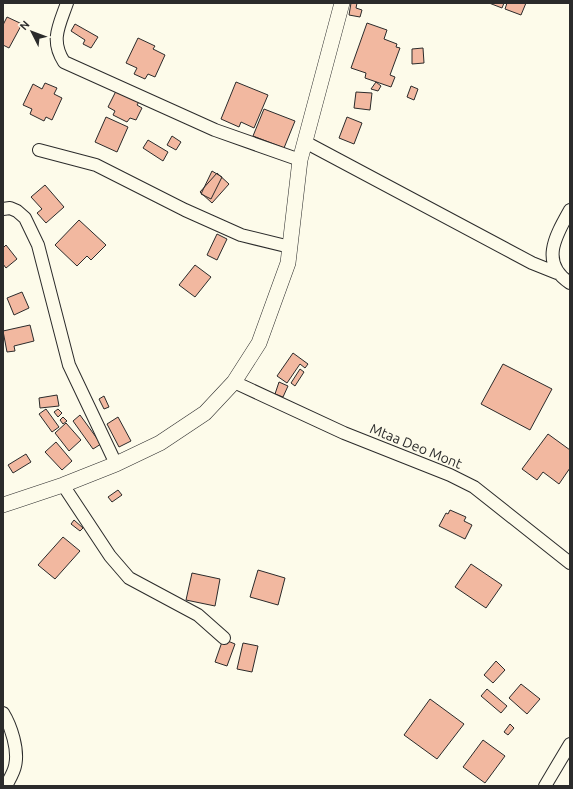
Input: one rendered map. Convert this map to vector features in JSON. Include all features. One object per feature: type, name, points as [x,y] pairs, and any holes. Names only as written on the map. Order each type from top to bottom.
[{"type":"street","points":[[66,3],[56,38],[58,53],[64,62],[215,130],[300,160]]},
{"type":"street","points":[[3,505],[63,485],[116,464],[160,443],[205,413],[234,382],[259,343],[288,263],[300,160],[342,3]]},
{"type":"street","points":[[305,142],[532,263],[558,273],[570,283]]},
{"type":"street","points":[[39,150],[96,165],[185,210],[241,235],[290,247]]},
{"type":"street","points":[[3,210],[10,208],[17,211],[25,218],[38,245],[69,365],[116,464]]},
{"type":"street","points":[[558,273],[552,260],[554,244],[570,210]]},
{"type":"street","name":"Mtaa Deo Mont","points":[[234,382],[344,433],[450,475],[474,487],[565,551],[570,563]]},
{"type":"street","points":[[63,485],[110,556],[129,578],[198,615],[224,638]]},
{"type":"street","points":[[3,713],[14,738],[16,765],[6,786]]},
{"type":"street","points":[[545,786],[570,744]]},
{"type":"building","points":[[351,3],[357,3],[356,8],[362,10],[360,17],[349,15]]},
{"type":"building","points":[[489,3],[504,3],[502,8]]},
{"type":"building","points":[[507,3],[526,3],[521,15],[505,9]]},
{"type":"building","points":[[7,17],[22,24],[9,48],[3,45],[3,25]]},
{"type":"building","points":[[367,23],[387,30],[384,39],[397,44],[396,47],[400,48],[390,75],[395,77],[391,87],[365,78],[366,73],[351,68]]},
{"type":"building","points":[[75,24],[98,37],[91,48],[83,44],[85,40],[71,31]]},
{"type":"building","points":[[138,38],[155,46],[153,49],[165,55],[155,77],[148,74],[145,79],[134,74],[137,68],[126,63]]},
{"type":"building","points":[[423,48],[424,63],[412,64],[412,49]]},
{"type":"building","points":[[236,82],[268,95],[254,128],[241,122],[239,127],[221,119]]},
{"type":"building","points":[[376,82],[381,86],[378,91],[371,89]]},
{"type":"building","points":[[45,83],[57,88],[54,94],[62,98],[52,120],[46,117],[44,121],[30,114],[32,109],[23,105],[33,84],[42,89]]},
{"type":"building","points":[[411,86],[418,89],[414,100],[407,97]]},
{"type":"building","points":[[117,89],[140,100],[137,105],[142,108],[136,120],[130,118],[127,122],[113,115],[115,111],[108,107]]},
{"type":"building","points":[[356,92],[372,93],[370,110],[354,108]]},
{"type":"building","points":[[264,109],[295,121],[284,148],[253,136]]},
{"type":"building","points":[[106,117],[128,127],[117,152],[95,142]]},
{"type":"building","points":[[347,117],[362,123],[354,144],[339,138]]},
{"type":"building","points":[[172,136],[181,142],[176,150],[167,145]]},
{"type":"building","points":[[148,140],[168,152],[163,161],[143,148]]},
{"type":"building","points":[[212,171],[222,177],[211,199],[201,194]]},
{"type":"building","points":[[217,173],[229,184],[212,203],[200,192]]},
{"type":"building","points":[[45,185],[64,207],[46,223],[37,213],[42,209],[31,197]]},
{"type":"building","points":[[79,220],[106,245],[91,260],[87,256],[77,266],[55,245]]},
{"type":"building","points":[[217,234],[227,239],[217,260],[207,255]]},
{"type":"building","points":[[6,245],[17,259],[6,268],[3,264],[3,248]]},
{"type":"building","points":[[195,265],[211,277],[195,297],[179,285]]},
{"type":"building","points":[[22,292],[29,308],[14,315],[7,298]]},
{"type":"building","points":[[30,325],[34,341],[14,346],[15,351],[7,352],[3,331]]},
{"type":"building","points":[[293,353],[308,364],[305,368],[300,364],[287,383],[277,376]]},
{"type":"building","points":[[503,364],[552,389],[530,430],[481,404]]},
{"type":"building","points":[[300,369],[304,372],[295,386],[291,383]]},
{"type":"building","points":[[279,382],[288,386],[283,397],[275,394]]},
{"type":"building","points":[[57,395],[59,406],[40,408],[39,398]]},
{"type":"building","points":[[104,396],[109,407],[104,409],[99,399]]},
{"type":"building","points":[[46,409],[59,427],[52,432],[39,414]]},
{"type":"building","points":[[58,409],[62,413],[58,417],[54,412]]},
{"type":"building","points":[[80,415],[101,444],[93,449],[73,421]]},
{"type":"building","points":[[63,417],[67,421],[63,424],[60,420]]},
{"type":"building","points":[[118,417],[131,441],[119,447],[107,424]]},
{"type":"building","points":[[66,423],[81,440],[69,451],[55,433]]},
{"type":"building","points":[[548,434],[570,450],[570,468],[559,484],[543,472],[537,480],[522,469]]},
{"type":"building","points":[[56,442],[72,461],[62,470],[45,452]]},
{"type":"building","points":[[26,454],[31,462],[13,473],[8,465]]},
{"type":"building","points":[[118,490],[122,495],[112,502],[108,497]]},
{"type":"building","points":[[450,510],[466,517],[464,521],[472,525],[465,539],[439,526],[446,513],[448,514]]},
{"type":"building","points":[[74,520],[83,528],[80,531],[71,524]]},
{"type":"building","points":[[63,537],[80,551],[55,579],[38,565]]},
{"type":"building","points":[[471,564],[502,585],[486,608],[455,587]]},
{"type":"building","points":[[258,570],[285,578],[278,605],[250,597]]},
{"type":"building","points":[[192,573],[220,579],[215,606],[186,600]]},
{"type":"building","points":[[223,639],[235,644],[227,666],[215,662]]},
{"type":"building","points":[[243,643],[258,646],[252,672],[237,669]]},
{"type":"building","points":[[496,661],[505,670],[493,683],[484,675]]},
{"type":"building","points":[[521,684],[540,699],[527,714],[509,698]]},
{"type":"building","points":[[487,689],[507,706],[501,713],[481,696]]},
{"type":"building","points":[[430,699],[464,724],[437,759],[404,735]]},
{"type":"building","points":[[510,724],[514,728],[508,735],[504,732]]},
{"type":"building","points":[[483,740],[505,756],[485,783],[463,767]]}]
